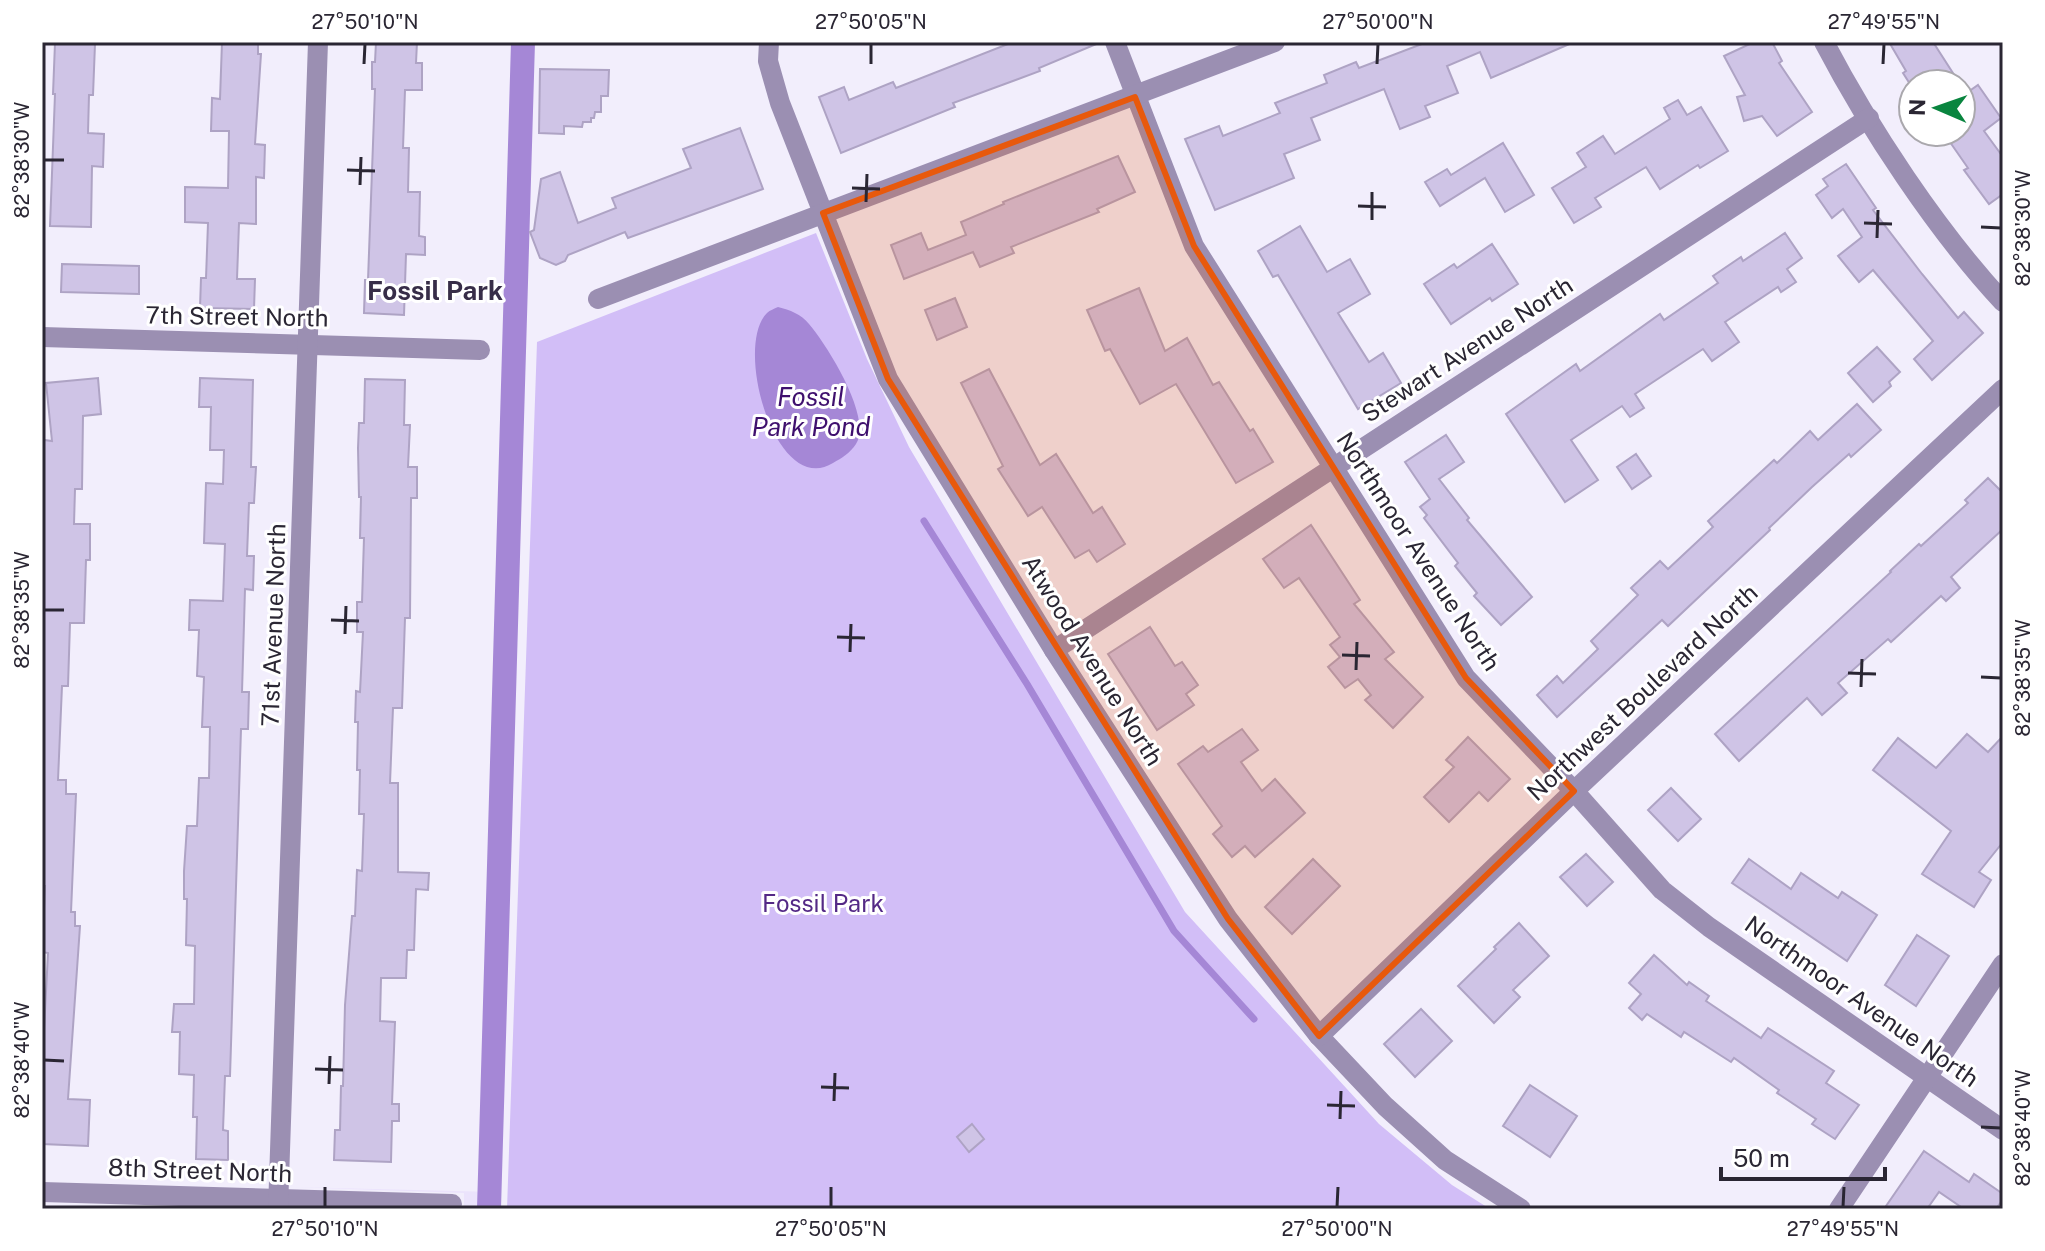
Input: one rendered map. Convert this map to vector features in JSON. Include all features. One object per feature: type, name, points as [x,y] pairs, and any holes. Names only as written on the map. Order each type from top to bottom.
[{"type":"street","name":"71st Avenue North","points":[[278,1204],[318,42]]},
{"type":"street","name":"Atwood Avenue North","points":[[769,42],[768,61],[780,103],[888,379],[1054,650],[1228,919],[1319,1036],[1385,1106],[1445,1160],[1521,1209]]},
{"type":"street","name":"Northmoor Avenue North","points":[[1115,42],[1194,246],[1466,678],[1574,791],[1662,890],[1709,927],[2003,1130]]},
{"type":"street","points":[[598,299],[1275,42]]},
{"type":"street","points":[[1824,42],[1869,118],[1942,228],[2003,302]]},
{"type":"street","name":"Stewart Avenue North","points":[[1054,650],[1869,118]]},
{"type":"street","name":"7th Street North","points":[[42,337],[480,350]]},
{"type":"street","name":"Northwest Boulevard North","points":[[1319,1036],[1574,791],[2003,389]]},
{"type":"street","points":[[1839,1209],[2003,964]]},
{"type":"street","name":"8th Street North","points":[[42,1192],[278,1204],[452,1204]]},
{"type":"highlighted area","points":[[1135,97],[1194,246],[1466,678],[1574,791],[1319,1036],[1228,919],[888,379],[823,213]]},
{"type":"shaded area","points":[[292,1187],[496,1192],[496,1209],[464,1209],[464,1193]]},
{"type":"green space","name":"Fossil Park","points":[[816,233],[867,359],[909,447],[1185,912],[1379,1124],[1452,1185],[1490,1209],[507,1209],[537,342]]},
{"type":"water","name":"Fossil Park Pond","points":[[778,307],[795,313],[809,324],[836,364],[853,400],[860,432],[851,450],[833,463],[812,468],[794,459],[778,440],[766,414],[758,385],[755,356],[758,331],[767,313]]},
{"type":"building","points":[[222,42],[258,42],[258,54],[261,54],[255,144],[265,145],[264,178],[256,177],[256,224],[239,223],[237,279],[255,279],[254,309],[200,308],[201,278],[206,278],[208,223],[185,222],[185,187],[228,188],[229,131],[211,131],[212,98],[220,99]]},
{"type":"building","points":[[376,42],[417,42],[416,63],[422,63],[422,90],[405,90],[403,148],[409,148],[408,192],[420,192],[419,236],[425,237],[425,255],[406,254],[404,315],[364,313],[375,89],[372,89],[372,62],[375,62]]},
{"type":"building","points":[[1013,42],[1101,42],[1039,68],[1040,71],[953,103],[955,107],[841,153],[819,97],[844,87],[849,100],[893,82],[896,88]]},
{"type":"building","points":[[1427,42],[1574,42],[1491,78],[1480,52],[1447,66],[1458,93],[1425,106],[1430,117],[1400,129],[1384,89],[1311,118],[1320,140],[1284,154],[1294,178],[1215,210],[1185,139],[1219,126],[1223,136],[1280,113],[1275,103],[1327,83],[1324,75],[1356,62],[1359,68]]},
{"type":"building","points":[[1754,42],[1772,42],[1782,61],[1779,63],[1812,112],[1777,136],[1762,116],[1744,121],[1737,97],[1745,95],[1724,56]]},
{"type":"building","points":[[1889,42],[1933,42],[1950,68],[1904,68]]},
{"type":"building","points":[[55,43],[95,44],[88,133],[104,134],[103,167],[92,166],[91,227],[50,226]]},
{"type":"building","points":[[540,69],[609,70],[608,96],[601,96],[601,112],[595,112],[591,122],[583,122],[582,127],[564,126],[564,134],[539,133]]},
{"type":"building","points":[[1977,86],[2001,118],[1984,131],[2003,157],[2003,194],[1989,204],[1964,170],[1968,168],[1954,148],[1977,148]]},
{"type":"building","points":[[1678,100],[1687,115],[1701,107],[1728,151],[1700,168],[1698,165],[1660,189],[1646,167],[1595,198],[1601,207],[1574,223],[1552,188],[1586,167],[1577,153],[1603,136],[1615,154],[1670,119],[1664,108]]},
{"type":"building","points":[[740,128],[763,189],[628,238],[625,232],[568,255],[565,261],[556,265],[540,258],[530,232],[534,230],[541,179],[560,172],[578,223],[616,208],[612,198],[691,168],[683,149]]},
{"type":"building","points":[[1503,143],[1534,195],[1505,212],[1485,178],[1440,206],[1425,182],[1447,169],[1451,175]]},
{"type":"building","points":[[1118,156],[1135,192],[1097,209],[1099,212],[1011,247],[1014,253],[980,267],[973,252],[904,279],[891,245],[921,233],[928,250],[966,235],[961,222]]},
{"type":"building","points":[[1846,164],[1876,208],[1873,210],[1922,274],[1958,318],[1964,312],[1983,333],[1932,380],[1914,359],[1933,341],[1873,270],[1859,282],[1838,256],[1862,237],[1843,209],[1832,218],[1816,195],[1828,186],[1823,179]]},
{"type":"building","points":[[1300,226],[1327,272],[1350,259],[1370,294],[1338,313],[1369,362],[1383,353],[1401,383],[1358,409],[1278,275],[1273,277],[1258,251]]},
{"type":"building","points":[[1785,233],[1802,258],[1787,269],[1796,282],[1781,292],[1778,287],[1725,322],[1739,342],[1712,361],[1703,349],[1635,394],[1644,408],[1630,417],[1622,406],[1571,440],[1598,480],[1565,502],[1506,414],[1576,364],[1580,371],[1660,314],[1664,320],[1718,283],[1713,276],[1741,257],[1743,261]]},
{"type":"building","points":[[1492,244],[1518,284],[1451,324],[1424,284],[1454,264],[1457,268]]},
{"type":"building","points":[[62,264],[139,266],[139,294],[61,292]]},
{"type":"building","points":[[1139,288],[1165,351],[1187,338],[1213,385],[1219,382],[1273,462],[1236,483],[1176,384],[1140,404],[1110,349],[1105,351],[1087,310]]},
{"type":"building","points":[[955,298],[967,327],[937,340],[925,310]]},
{"type":"building","points":[[1877,347],[1900,372],[1889,382],[1891,386],[1873,402],[1848,373]]},
{"type":"building","points":[[989,369],[1040,465],[1056,454],[1093,513],[1102,507],[1125,544],[1097,562],[1089,550],[1075,558],[1042,507],[1028,516],[998,469],[1003,466],[961,383]]},
{"type":"building","points":[[98,378],[101,414],[83,416],[82,489],[75,489],[74,524],[90,524],[90,560],[86,560],[84,623],[70,623],[68,686],[62,686],[58,780],[66,780],[66,794],[76,794],[71,912],[75,912],[75,926],[80,926],[68,1099],[90,1100],[88,1146],[42,1144],[42,1030],[48,953],[42,952],[45,886],[42,886],[42,503],[44,440],[52,441],[46,383]]},
{"type":"building","points":[[200,378],[253,380],[251,467],[256,467],[254,503],[249,503],[247,556],[254,556],[253,590],[245,589],[242,692],[249,692],[248,729],[241,729],[230,1076],[225,1076],[223,1130],[228,1131],[228,1160],[196,1159],[194,1075],[179,1074],[180,1032],[172,1032],[174,1004],[194,1004],[195,946],[186,945],[184,871],[187,826],[197,826],[199,778],[209,778],[210,727],[202,727],[204,677],[197,676],[199,630],[189,630],[190,600],[223,601],[225,544],[204,543],[206,483],[223,484],[224,450],[210,450],[211,407],[199,407]]},
{"type":"building","points":[[365,379],[405,380],[404,425],[410,425],[408,467],[417,467],[417,498],[411,498],[410,618],[405,618],[402,708],[393,708],[390,783],[398,783],[398,872],[429,873],[428,890],[416,889],[414,950],[407,950],[406,978],[381,978],[380,1021],[395,1022],[392,1104],[399,1104],[399,1121],[392,1121],[391,1162],[334,1160],[335,1130],[340,1130],[352,916],[355,916],[357,870],[362,871],[364,814],[359,814],[358,722],[355,722],[363,632],[357,632],[357,602],[362,602],[364,538],[360,538],[358,448],[359,423],[364,423]]},
{"type":"building","points":[[1857,404],[1881,430],[1812,487],[1668,626],[1662,620],[1557,717],[1537,695],[1557,676],[1563,683],[1598,649],[1591,641],[1638,595],[1631,588],[1660,561],[1668,569],[1713,527],[1708,521],[1774,460],[1777,463],[1810,431],[1818,440]]},
{"type":"building","points":[[1446,435],[1464,462],[1439,479],[1469,518],[1467,520],[1532,597],[1501,625],[1474,596],[1477,593],[1455,566],[1458,563],[1424,518],[1427,515],[1420,507],[1430,499],[1405,462]]},
{"type":"building","points":[[1636,454],[1651,476],[1632,489],[1617,467]]},
{"type":"building","points":[[1988,478],[2003,493],[2003,529],[1951,577],[1960,588],[1946,601],[1941,596],[1891,642],[1888,639],[1838,683],[1847,693],[1822,715],[1807,698],[1739,761],[1715,734],[1919,544],[1921,546],[1968,503],[1965,500]]},
{"type":"building","points":[[1311,525],[1360,600],[1354,604],[1394,652],[1385,659],[1423,697],[1393,728],[1365,700],[1371,695],[1358,679],[1345,688],[1328,667],[1340,657],[1330,645],[1340,637],[1299,578],[1284,588],[1263,559]]},
{"type":"building","points":[[1150,627],[1175,666],[1182,662],[1198,685],[1186,694],[1194,705],[1157,730],[1108,654]]},
{"type":"building","points":[[1242,729],[1258,750],[1241,762],[1262,791],[1275,779],[1305,813],[1255,857],[1245,846],[1232,857],[1213,834],[1222,826],[1178,764],[1203,746],[1208,752]]},
{"type":"building","points":[[1967,734],[1988,752],[2003,736],[2003,842],[1979,872],[1991,880],[1974,907],[1922,874],[1951,831],[1873,770],[1898,738],[1936,768]]},
{"type":"building","points":[[1468,737],[1510,779],[1488,801],[1479,792],[1449,822],[1424,797],[1454,767],[1446,760]]},
{"type":"building","points":[[1671,788],[1701,819],[1678,841],[1648,810]]},
{"type":"building","points":[[1586,854],[1613,882],[1587,906],[1560,877]]},
{"type":"building","points":[[1313,859],[1340,886],[1292,934],[1265,907]]},
{"type":"building","points":[[1749,859],[1791,889],[1801,873],[1838,898],[1842,892],[1877,915],[1847,961],[1732,883]]},
{"type":"building","points":[[1519,923],[1549,956],[1513,990],[1520,997],[1494,1023],[1458,986]]},
{"type":"building","points":[[1917,935],[1949,956],[1916,1006],[1885,985]]},
{"type":"building","points":[[1654,955],[1687,985],[1689,982],[1709,996],[1706,1001],[1761,1038],[1768,1028],[1834,1071],[1826,1083],[1859,1105],[1835,1139],[1812,1124],[1816,1119],[1777,1093],[1779,1090],[1734,1058],[1731,1062],[1684,1032],[1681,1037],[1647,1014],[1642,1020],[1629,1008],[1641,994],[1629,983]]},
{"type":"building","points":[[1421,1009],[1452,1041],[1415,1077],[1384,1044]]},
{"type":"building","points":[[1530,1085],[1577,1116],[1550,1157],[1503,1126]]},
{"type":"building","points":[[972,1124],[984,1139],[969,1152],[957,1137]]},
{"type":"building","points":[[1924,1151],[1969,1182],[1974,1174],[2003,1194],[1996,1209],[1964,1209],[1939,1192],[1927,1209],[1884,1209]]},
{"type":"waterway","points":[[489,1209],[523,42]]},
{"type":"waterway","points":[[924,521],[1027,684],[1174,931],[1254,1019]]},
{"type":"district","name":"Fossil Park","points":[[435,290]]}]
